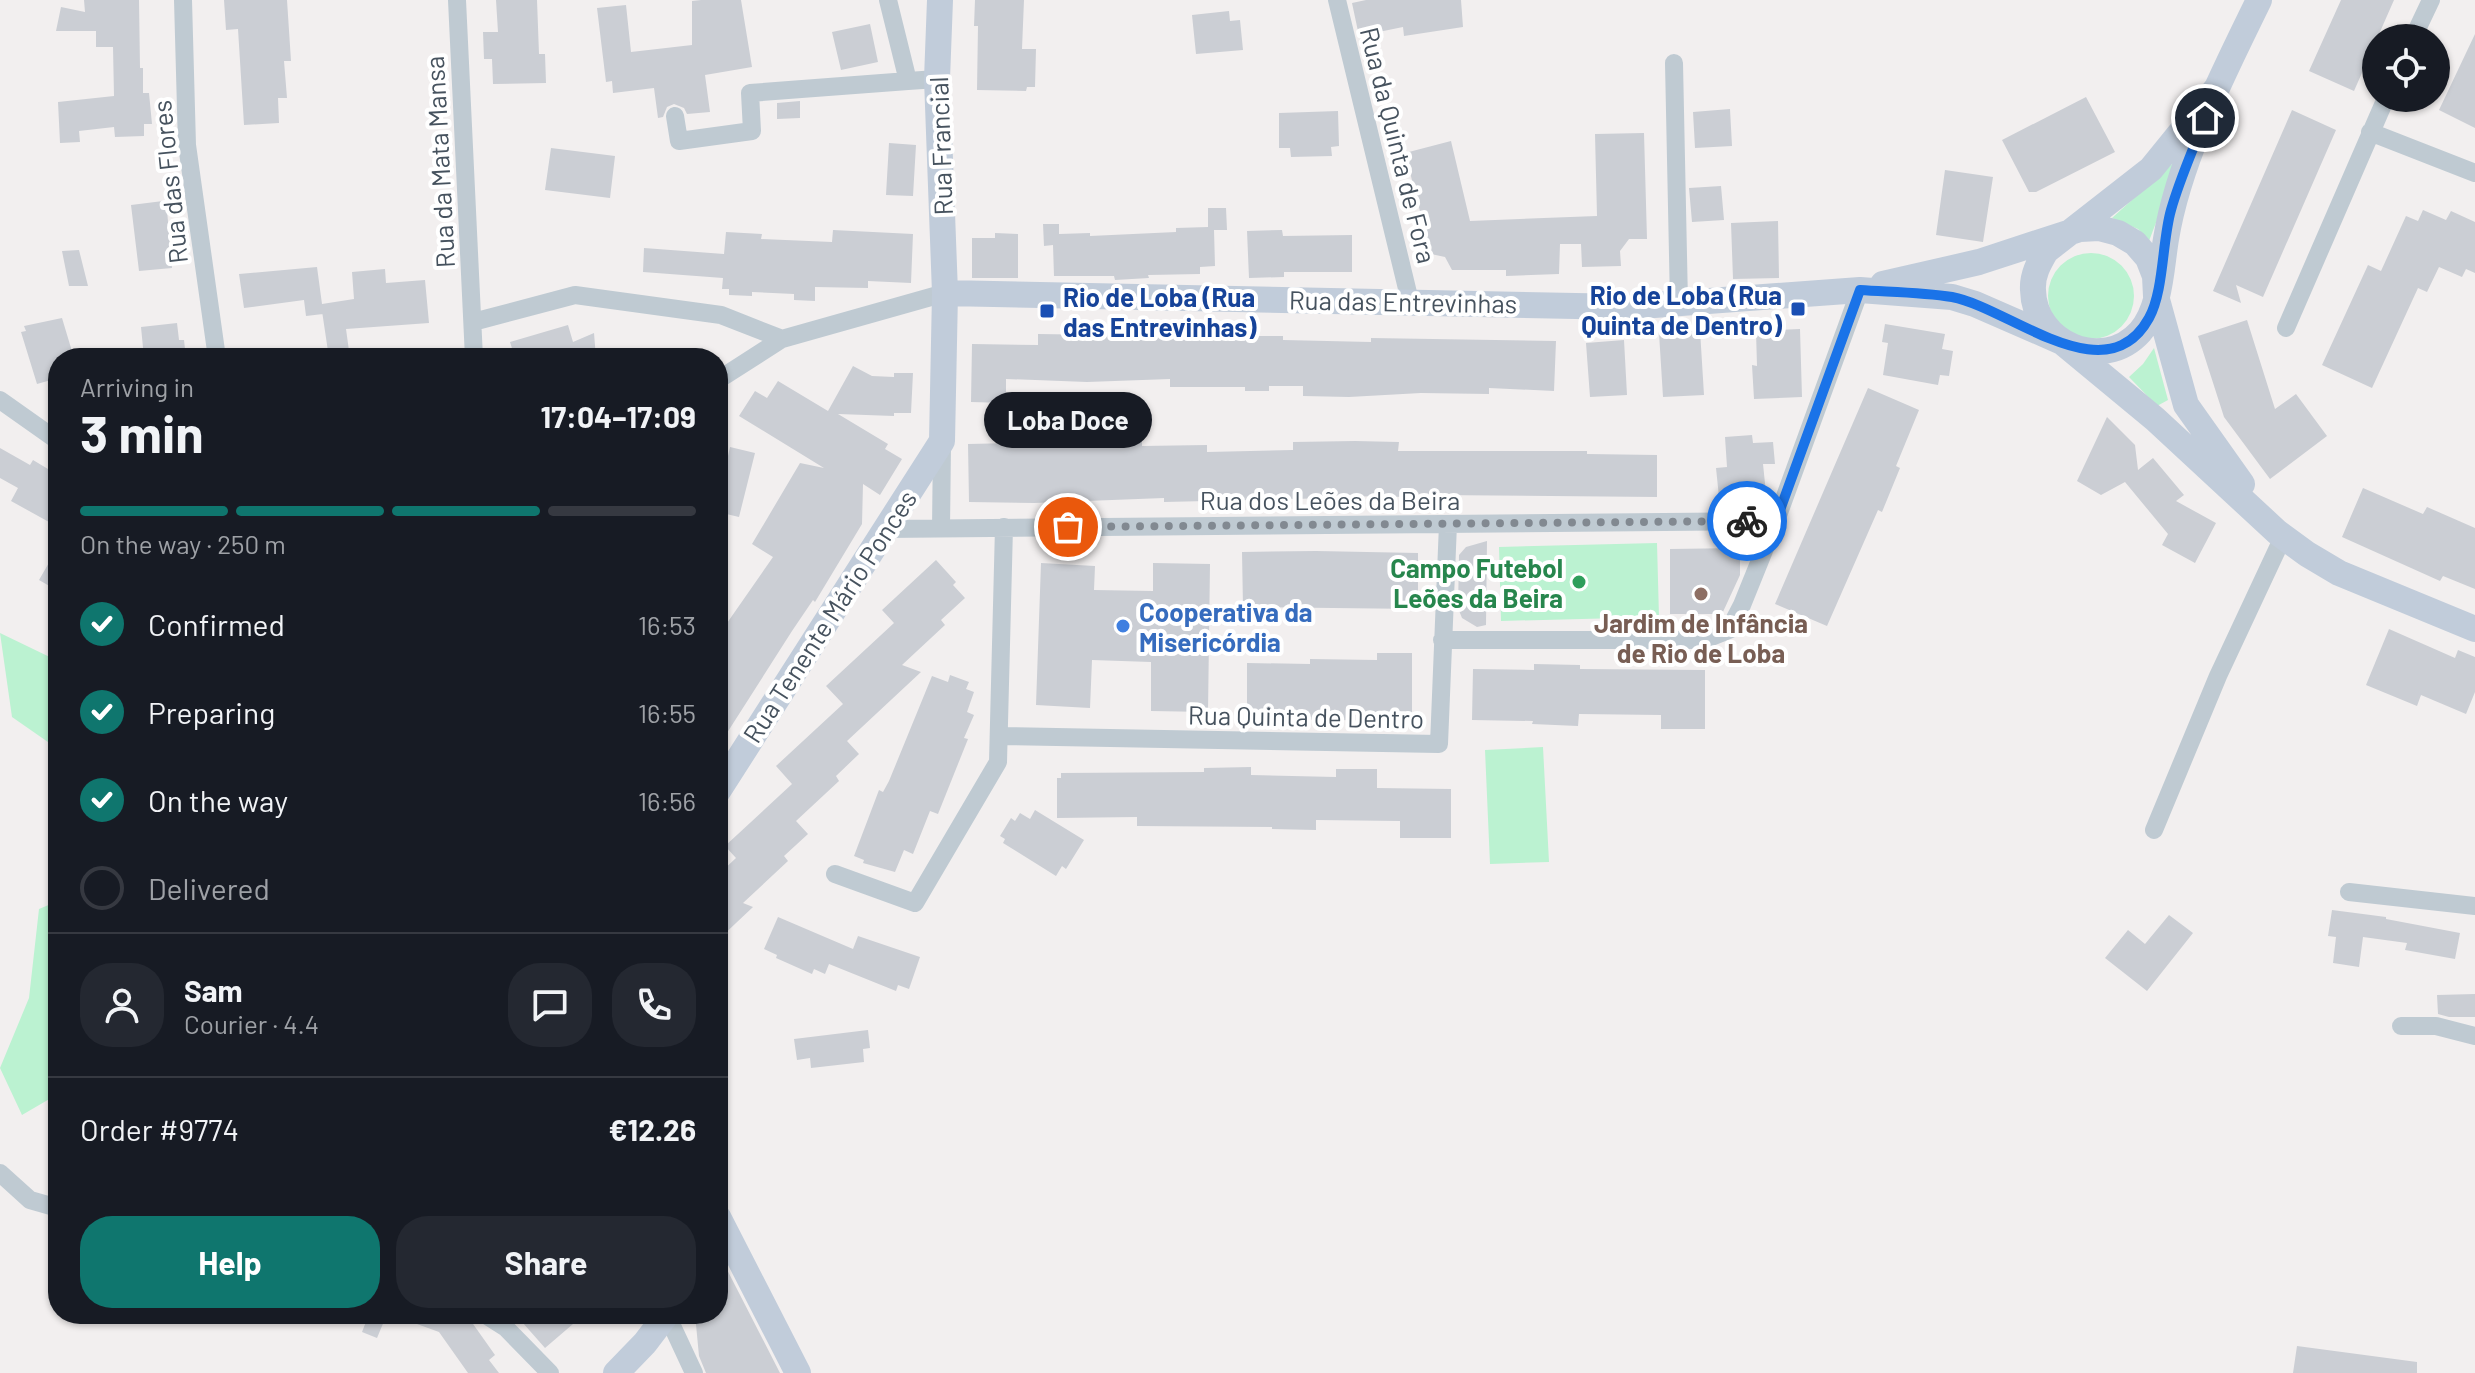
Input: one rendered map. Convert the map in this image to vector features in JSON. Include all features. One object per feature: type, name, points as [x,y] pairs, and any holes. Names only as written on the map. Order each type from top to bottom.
[{"type":"street","name":"Rua das Flores","points":[[183,0],[187,145],[216,348]]},
{"type":"street","name":"Rua da Mata Mansa","points":[[457,0],[474,348]]},
{"type":"street","points":[[888,0],[908,81]]},
{"type":"street","name":"Rua Francial","points":[[940,0],[937,79],[945,293]]},
{"type":"street","name":"Rua da Quinta de Fora","points":[[1337,0],[1410,301]]},
{"type":"street","points":[[2062,342],[2081,350],[2102,351],[2122,345],[2139,333],[2151,316],[2170,211],[2216,89],[2259,0]]},
{"type":"street","points":[[2420,24],[2431,0]]},
{"type":"street","points":[[1674,63],[1679,303]]},
{"type":"street","points":[[675,116],[679,141],[752,131],[750,93],[937,79]]},
{"type":"street","points":[[2216,89],[2151,169],[2046,251],[2036,269],[2032,289],[2036,310],[2046,328],[2155,419],[2280,534],[2339,573],[2475,629]]},
{"type":"street","points":[[2286,328],[2379,112]]},
{"type":"street","points":[[2370,132],[2475,173]]},
{"type":"street","points":[[2062,237],[2080,229],[2099,228],[2118,233],[2135,243],[2148,258],[2186,405],[2280,534]]},
{"type":"street","name":"Rua das Entrevinhas","points":[[1860,290],[1979,262],[2062,237]]},
{"type":"street","points":[[1442,640],[1704,640],[1729,630],[1776,521],[1860,290]]},
{"type":"street","name":"Rua das Entrevinhas","points":[[945,293],[1627,307],[1860,290],[1952,297],[2062,342]]},
{"type":"street","points":[[728,374],[782,339],[945,293]]},
{"type":"street","name":"Rua Tenente Mário Ponces","points":[[941,528],[945,293]]},
{"type":"street","points":[[473,322],[575,295],[721,315],[782,339]]},
{"type":"street","points":[[0,400],[48,434]]},
{"type":"street","name":"Rua Tenente Mário Ponces","points":[[728,775],[942,441]]},
{"type":"street","name":"Rua dos Leões da Beira","points":[[884,529],[1776,521]]},
{"type":"street","name":"Rua Quinta de Dentro","points":[[1000,736],[1439,744],[1448,524]]},
{"type":"street","points":[[835,874],[915,903],[998,762],[1004,527]]},
{"type":"street","points":[[2154,830],[2280,534]]},
{"type":"street","points":[[2349,892],[2475,906]]},
{"type":"street","points":[[2401,1026],[2436,1026],[2475,1036]]},
{"type":"street","points":[[0,1173],[30,1200],[48,1205]]},
{"type":"street","points":[[728,1236],[798,1373]]},
{"type":"street","points":[[500,1324],[550,1373]]},
{"type":"street","points":[[616,1373],[659,1324]]},
{"type":"street","points":[[672,1324],[694,1373]]},
{"type":"green space","points":[[2174,162],[2176,170],[2149,241],[2138,229],[2112,218]]},
{"type":"green space","points":[[2091,253],[2108,256],[2122,265],[2131,279],[2134,296],[2131,313],[2122,327],[2108,336],[2091,339],[2074,336],[2060,327],[2051,313],[2048,296],[2051,279],[2060,265],[2074,256]]},
{"type":"green space","points":[[2154,348],[2168,400],[2157,406],[2129,377]]},
{"type":"green space","name":"Campo Futebol Leões da Beira","points":[[1657,543],[1659,617],[1501,621],[1499,547]]},
{"type":"green space","points":[[0,633],[48,656],[48,742],[12,717]]},
{"type":"green space","points":[[1543,747],[1549,862],[1490,864],[1485,750]]},
{"type":"green space","points":[[48,905],[48,1100],[22,1115],[0,1068],[29,998],[39,909]]},
{"type":"building","points":[[84,0],[139,0],[140,68],[143,68],[143,93],[149,93],[152,124],[144,124],[144,136],[115,137],[114,127],[79,131],[80,142],[60,143],[58,102],[114,96],[113,47],[96,47],[96,31],[56,31],[61,7],[85,12]]},
{"type":"building","points":[[224,0],[287,0],[291,61],[284,61],[287,98],[278,98],[279,123],[244,125],[238,29],[226,30]]},
{"type":"building","points":[[496,0],[537,0],[539,54],[545,54],[546,83],[493,84],[492,59],[484,59],[483,32],[498,32]]},
{"type":"building","points":[[741,0],[752,67],[705,75],[710,112],[687,114],[684,108],[674,104],[667,107],[663,117],[658,118],[654,88],[613,93],[612,81],[606,82],[597,8],[626,5],[631,52],[692,45],[692,1]]},
{"type":"building","points":[[975,0],[1024,0],[1022,49],[1036,49],[1035,87],[1027,87],[1026,91],[977,90],[978,26],[974,26]]},
{"type":"building","points":[[1366,0],[1461,0],[1463,27],[1404,36],[1403,27],[1359,36],[1352,3]]},
{"type":"building","points":[[2341,0],[2394,0],[2383,24],[2362,24],[2362,73],[2354,91],[2309,71]]},
{"type":"building","points":[[1229,11],[1230,21],[1240,20],[1243,50],[1196,54],[1192,15]]},
{"type":"building","points":[[870,24],[878,62],[841,70],[832,32]]},
{"type":"building","points":[[2475,34],[2475,128],[2443,112],[2450,112],[2450,87]]},
{"type":"building","points":[[2086,97],[2115,152],[2036,192],[2029,192],[2002,140]]},
{"type":"building","points":[[800,101],[800,118],[777,119],[777,103]]},
{"type":"building","points":[[1730,109],[1732,146],[1695,148],[1693,112]]},
{"type":"building","points":[[2292,110],[2336,130],[2263,297],[2236,285],[2241,303],[2213,291]]},
{"type":"building","points":[[1338,111],[1339,146],[1331,147],[1332,156],[1291,157],[1290,148],[1279,148],[1279,113]]},
{"type":"building","points":[[1644,133],[1647,239],[1629,239],[1620,251],[1621,266],[1582,267],[1581,244],[1560,244],[1559,274],[1506,276],[1506,270],[1452,270],[1445,257],[1431,254],[1405,153],[1451,141],[1470,221],[1597,216],[1595,134]]},
{"type":"building","points":[[889,143],[916,145],[913,196],[886,195]]},
{"type":"building","points":[[551,148],[615,156],[610,198],[545,190]]},
{"type":"building","points":[[1945,170],[1993,177],[1983,242],[1936,235]]},
{"type":"building","points":[[1721,186],[1724,220],[1692,222],[1689,188]]},
{"type":"building","points":[[163,201],[164,210],[167,210],[172,268],[139,271],[131,205]]},
{"type":"building","points":[[1208,208],[1226,208],[1227,230],[1214,230],[1215,266],[1200,267],[1200,274],[1148,275],[1149,278],[1115,280],[1114,276],[1054,276],[1053,245],[1044,246],[1043,224],[1059,224],[1059,234],[1090,233],[1090,236],[1176,232],[1176,228],[1208,227]]},
{"type":"building","points":[[2423,210],[2446,220],[2451,211],[2475,222],[2475,273],[2466,269],[2462,277],[2439,267],[2427,292],[2418,288],[2372,388],[2322,365],[2368,265],[2381,271],[2406,216],[2418,221]]},
{"type":"building","points":[[1778,221],[1779,278],[1733,279],[1731,223]]},
{"type":"building","points":[[833,230],[913,234],[911,283],[868,281],[868,288],[815,287],[815,301],[794,300],[794,294],[752,292],[752,296],[729,295],[729,289],[722,289],[723,278],[643,272],[644,248],[724,254],[726,232],[762,234],[761,239],[832,242]]},
{"type":"building","points":[[1282,230],[1283,236],[1352,235],[1352,272],[1284,272],[1284,277],[1249,278],[1247,231]]},
{"type":"building","points":[[995,233],[1018,234],[1018,278],[972,278],[972,238],[995,238]]},
{"type":"building","points":[[79,250],[88,286],[69,286],[62,251]]},
{"type":"building","points":[[317,267],[322,304],[354,299],[352,272],[385,269],[386,283],[425,280],[429,323],[346,329],[349,348],[327,348],[322,314],[306,316],[304,300],[244,308],[239,274]]},
{"type":"building","points":[[62,318],[71,348],[48,348],[48,381],[37,384],[21,332],[26,331],[24,326]]},
{"type":"building","points":[[2247,320],[2275,409],[2296,394],[2327,436],[2270,479],[2224,417],[2198,336]]},
{"type":"building","points":[[177,323],[179,340],[184,340],[185,348],[143,348],[141,327]]},
{"type":"building","points":[[1885,324],[1945,334],[1942,349],[1953,351],[1949,376],[1940,375],[1938,385],[1883,375],[1888,343],[1882,342]]},
{"type":"building","points":[[568,325],[573,342],[594,333],[595,348],[512,348],[510,342]]},
{"type":"building","points":[[1800,329],[1802,397],[1754,399],[1752,365],[1757,366],[1756,331]]},
{"type":"building","points":[[1700,330],[1704,395],[1663,397],[1659,333]]},
{"type":"building","points":[[1145,332],[1146,336],[1283,336],[1283,340],[1371,342],[1371,338],[1556,341],[1554,391],[1489,388],[1489,394],[1303,396],[1303,386],[1269,386],[1269,391],[1245,391],[1245,387],[1170,387],[1170,379],[1087,382],[1006,379],[1006,403],[971,402],[972,344],[1038,345],[1038,334]]},
{"type":"building","points":[[1624,340],[1627,395],[1590,397],[1586,343]]},
{"type":"building","points":[[853,366],[872,376],[894,377],[894,373],[913,373],[911,413],[894,413],[894,416],[838,414],[888,444],[885,449],[902,459],[880,495],[863,484],[862,524],[815,602],[813,600],[792,631],[728,731],[728,622],[773,557],[752,544],[800,463],[824,468],[739,416],[755,391],[767,398],[778,381],[828,411]]},
{"type":"building","points":[[1868,388],[1919,410],[1896,466],[1900,468],[1882,512],[1878,510],[1827,626],[1775,604]]},
{"type":"building","points":[[2107,417],[2135,445],[2138,470],[2153,458],[2184,495],[2176,501],[2216,523],[2195,563],[2162,545],[2168,534],[2125,482],[2101,495],[2077,481]]},
{"type":"building","points":[[1752,435],[1753,443],[1773,442],[1775,464],[1763,464],[1766,493],[1719,497],[1716,468],[1727,467],[1725,437]]},
{"type":"building","points":[[1142,441],[1142,446],[1207,445],[1207,452],[1293,450],[1293,442],[1355,441],[1399,442],[1398,451],[1587,451],[1587,454],[1657,455],[1657,497],[1435,495],[1435,499],[1333,496],[1164,502],[1164,498],[969,502],[968,444],[1013,443],[1013,448]]},
{"type":"building","points":[[730,447],[755,453],[739,517],[728,514]]},
{"type":"building","points":[[0,448],[30,465],[33,460],[48,469],[48,521],[11,501],[18,488],[0,478]]},
{"type":"building","points":[[2363,488],[2423,514],[2427,507],[2475,528],[2475,589],[2443,576],[2440,581],[2342,537]]},
{"type":"building","points":[[1487,541],[1486,625],[1477,627],[1462,618],[1458,608],[1459,555],[1466,547]]},
{"type":"building","name":"Jardim de Infância de Rio de Loba","points":[[1740,548],[1740,575],[1722,614],[1670,614],[1670,549]]},
{"type":"building","points":[[1242,552],[1418,553],[1418,609],[1243,607]]},
{"type":"building","points":[[936,560],[956,582],[953,585],[965,598],[941,620],[945,625],[902,665],[921,672],[847,741],[859,754],[836,776],[839,781],[796,821],[808,834],[784,856],[788,861],[743,903],[753,907],[728,931],[728,866],[736,858],[728,849],[728,843],[792,784],[776,766],[843,704],[826,686],[894,623],[882,610]]},
{"type":"building","points":[[1041,563],[1095,566],[1094,590],[1153,591],[1153,563],[1210,564],[1208,712],[1151,711],[1151,662],[1092,660],[1090,708],[1036,705]]},
{"type":"building","points":[[48,564],[48,585],[39,580]]},
{"type":"building","points":[[2389,629],[2455,658],[2458,650],[2475,657],[2475,692],[2466,714],[2421,695],[2417,706],[2366,685]]},
{"type":"building","points":[[1377,653],[1412,653],[1412,721],[1247,719],[1247,663],[1310,664],[1310,659],[1377,660]]},
{"type":"building","points":[[1534,664],[1580,665],[1580,669],[1705,670],[1705,729],[1661,729],[1661,715],[1579,714],[1578,726],[1532,724],[1533,721],[1472,720],[1473,669],[1534,670]]},
{"type":"building","points":[[950,675],[969,682],[966,689],[974,692],[967,712],[974,715],[964,738],[968,739],[938,814],[930,811],[913,854],[904,850],[895,872],[863,863],[864,860],[854,856],[879,790],[883,792],[889,781],[932,676],[948,682]]},
{"type":"building","points":[[1251,767],[1251,775],[1336,777],[1336,769],[1377,769],[1377,788],[1451,789],[1451,838],[1400,838],[1400,821],[1316,820],[1316,830],[1137,826],[1137,817],[1057,818],[1057,778],[1061,778],[1061,773],[1204,772],[1204,768]]},
{"type":"building","points":[[1035,810],[1084,840],[1066,869],[1062,866],[1056,876],[1003,843],[1005,839],[1000,836],[1011,818],[1015,821],[1020,813],[1030,819]]},
{"type":"building","points":[[2332,910],[2386,917],[2460,933],[2455,959],[2405,950],[2407,943],[2363,937],[2359,967],[2333,963],[2336,937],[2328,936]]},
{"type":"building","points":[[2169,915],[2193,933],[2147,991],[2105,958],[2128,930],[2145,944]]},
{"type":"building","points":[[778,917],[853,949],[858,936],[920,957],[909,989],[898,985],[896,991],[829,964],[825,974],[814,969],[812,974],[776,958],[777,955],[764,949]]},
{"type":"building","points":[[2475,994],[2475,1017],[2438,1014],[2437,995]]},
{"type":"building","points":[[868,1030],[870,1048],[863,1049],[864,1062],[811,1068],[810,1058],[797,1060],[794,1039]]},
{"type":"building","points":[[728,1272],[780,1373],[706,1373],[699,1356],[696,1324],[728,1324]]},
{"type":"building","points":[[365,1324],[383,1324],[377,1338],[362,1332]]},
{"type":"building","points":[[417,1324],[473,1324],[495,1355],[489,1360],[499,1373],[468,1373],[439,1332]]},
{"type":"building","points":[[524,1324],[573,1324],[545,1348]]},
{"type":"building","points":[[2297,1346],[2417,1362],[2417,1373],[2293,1373]]},
{"type":"way so far","points":[[1068,527],[1747,521]]},
{"type":"place","name":"Rio de Loba (Rua Quinta de Dentro)","points":[[1798,309]]},
{"type":"place","name":"Rio de Loba (Rua das Entrevinhas)","points":[[1047,311]]},
{"type":"place","name":"Loba Doce","points":[[1068,527]]},
{"type":"place","name":"Campo Futebol Leões da Beira","points":[[1579,582]]},
{"type":"place","name":"Jardim de Infância de Rio de Loba","points":[[1701,594]]},
{"type":"place","name":"Cooperativa da Misericórdia","points":[[1123,626]]},
{"type":"route","points":[[1747,521],[1776,521],[1860,290],[1952,297],[2081,350],[2102,351],[2122,345],[2139,333],[2151,316],[2170,211],[2205,118]]}]
